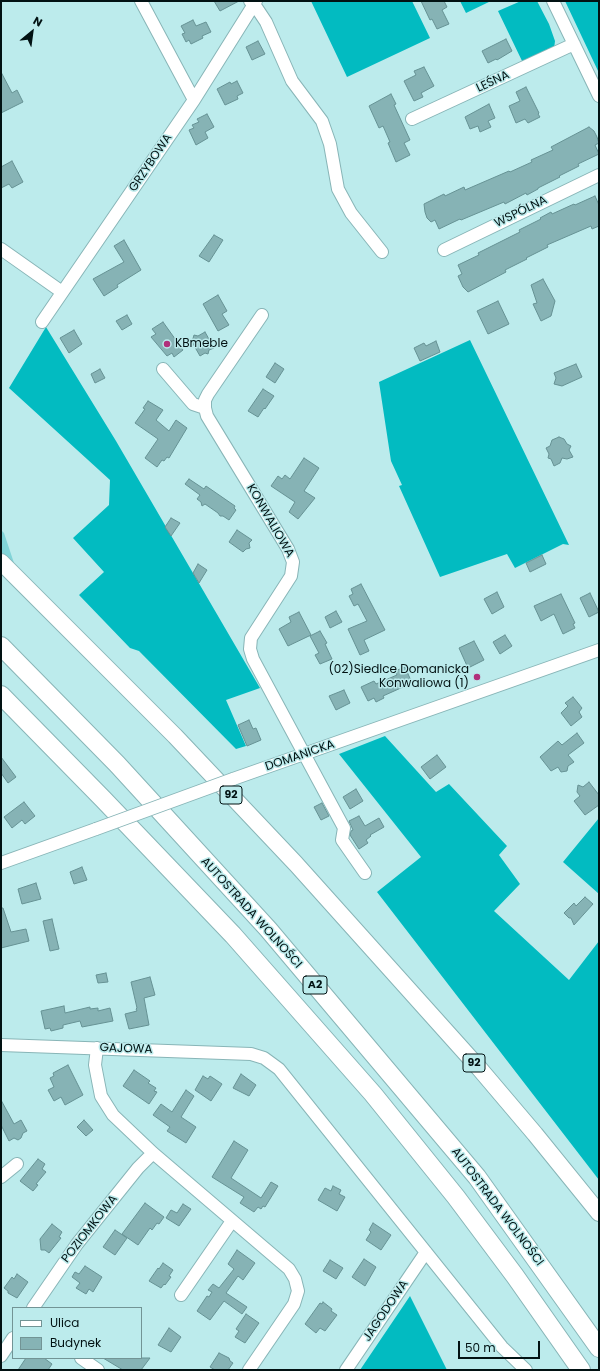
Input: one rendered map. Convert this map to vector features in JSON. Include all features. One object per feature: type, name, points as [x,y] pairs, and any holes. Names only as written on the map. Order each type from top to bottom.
[{"type":"highway","name":"AUTOSTRADA WOLNOŚCI","points":[[1,646],[118,764],[283,947],[477,1177],[599,1348]]},
{"type":"highway","name":"A2","points":[[1,695],[233,935],[373,1094],[456,1197],[515,1276],[581,1370]]},
{"type":"main road","name":"92","points":[[1,562],[175,736],[296,864],[479,1068],[599,1213]]},
{"type":"street","points":[[142,1],[194,100]]},
{"type":"street","points":[[553,1],[599,96]]},
{"type":"street","points":[[253,2],[266,22],[292,81],[322,121],[330,144],[338,189],[351,213],[382,252]]},
{"type":"street","name":"GRZYBOWA","points":[[42,322],[194,100],[253,2]]},
{"type":"street","name":"LEŚNA","points":[[412,119],[574,44]]},
{"type":"street","name":"WSPÓLNA","points":[[444,250],[599,175]]},
{"type":"street","points":[[1,249],[62,292]]},
{"type":"street","points":[[163,370],[193,404],[205,408],[205,400],[208,394],[262,315]]},
{"type":"street","name":"KONWALIOWA","points":[[205,408],[207,416],[292,556],[293,562],[291,576],[251,638],[250,649],[253,659],[344,828],[342,840],[365,873]]},
{"type":"street","name":"DOMANICKA","points":[[1,863],[233,779],[599,650]]},
{"type":"street","name":"GAJOWA","points":[[1,1045],[251,1054],[264,1058],[279,1069],[426,1252]]},
{"type":"street","points":[[97,1048],[95,1065],[101,1096],[113,1115],[153,1154],[289,1269],[295,1279],[298,1291],[294,1304],[249,1370]]},
{"type":"street","name":"POZIOMKOWA","points":[[34,1307],[76,1244],[138,1168],[153,1154]]},
{"type":"street","points":[[1,1177],[17,1164]]},
{"type":"street","points":[[181,1296],[232,1221]]},
{"type":"street","points":[[426,1252],[502,1347],[526,1370]]},
{"type":"street","name":"JAGODOWA","points":[[346,1370],[426,1252]]},
{"type":"street","points":[[1,1356],[12,1340]]},
{"type":"street","points":[[82,1359],[98,1370]]},
{"type":"shaded area","points":[[311,1],[412,1],[430,38],[347,77]]},
{"type":"shaded area","points":[[460,1],[491,1],[466,13]]},
{"type":"shaded area","points":[[521,1],[537,1],[549,24],[555,41],[554,49],[523,63],[498,11]]},
{"type":"shaded area","points":[[565,1],[599,1],[599,73]]},
{"type":"shaded area","points":[[46,327],[116,441],[260,688],[226,700],[246,746],[236,749],[139,651],[130,648],[79,595],[104,572],[73,538],[109,505],[110,480],[9,388]]},
{"type":"shaded area","points":[[470,340],[569,545],[563,544],[515,568],[507,554],[440,577],[399,486],[402,485],[391,461],[379,382]]},
{"type":"shaded area","points":[[1,530],[4,533],[15,566],[1,552]]},
{"type":"shaded area","points":[[385,736],[436,792],[449,784],[507,846],[499,855],[520,884],[494,911],[569,980],[599,941],[599,1180],[377,892],[421,857],[339,754]]},
{"type":"shaded area","points":[[599,818],[599,894],[563,862]]},
{"type":"shaded area","points":[[410,1296],[447,1370],[360,1370]]},
{"type":"building","points":[[214,1],[239,1],[220,11]]},
{"type":"building","points":[[421,1],[444,1],[447,7],[442,10],[449,24],[437,29],[432,19],[430,20]]},
{"type":"building","points":[[193,20],[196,26],[206,22],[211,32],[202,36],[203,38],[191,44],[189,40],[186,42],[182,34],[185,33],[181,26]]},
{"type":"building","points":[[506,39],[512,51],[497,60],[496,59],[488,63],[482,51]]},
{"type":"building","points":[[258,41],[265,54],[252,60],[246,47]]},
{"type":"building","points":[[424,67],[434,86],[421,93],[423,97],[414,101],[404,81],[416,75],[414,71]]},
{"type":"building","points":[[1,72],[12,93],[17,90],[23,102],[1,113]]},
{"type":"building","points":[[237,81],[243,93],[237,96],[238,99],[225,105],[217,89],[230,82],[231,84]]},
{"type":"building","points":[[526,87],[540,117],[528,123],[525,119],[516,123],[509,106],[520,101],[516,92]]},
{"type":"building","points":[[391,94],[396,104],[394,105],[410,140],[404,143],[410,155],[396,162],[383,126],[379,128],[369,106]]},
{"type":"building","points":[[489,104],[495,118],[488,121],[491,127],[480,132],[478,126],[470,129],[465,117]]},
{"type":"building","points":[[207,114],[214,127],[205,132],[208,138],[196,145],[189,130],[194,128],[192,125],[199,122],[197,119]]},
{"type":"building","points":[[589,127],[594,131],[597,137],[599,143],[595,145],[599,154],[578,164],[579,166],[559,176],[560,177],[527,195],[526,193],[505,204],[504,202],[439,229],[435,220],[431,222],[427,218],[424,204],[444,194],[445,196],[464,187],[465,190],[532,162],[531,160],[553,150],[551,147]]},
{"type":"building","points":[[12,161],[23,182],[12,188],[9,184],[1,188],[1,167]]},
{"type":"building","points":[[595,196],[599,205],[599,226],[592,229],[591,226],[547,245],[548,247],[505,270],[506,272],[468,292],[463,287],[458,276],[462,274],[458,265],[520,232],[519,230],[551,212],[552,214]]},
{"type":"building","points":[[214,235],[223,240],[209,262],[199,256]]},
{"type":"building","points":[[124,240],[141,270],[117,285],[118,287],[104,296],[93,279],[124,262],[114,246]]},
{"type":"building","points":[[543,279],[555,301],[551,316],[541,321],[533,304],[537,303],[531,285]]},
{"type":"building","points":[[218,295],[227,311],[222,314],[229,325],[218,331],[203,304]]},
{"type":"building","points":[[498,301],[509,324],[488,334],[477,311]]},
{"type":"building","points":[[127,315],[132,324],[122,330],[116,321]]},
{"type":"building","name":"KBmeble","points":[[163,322],[183,350],[174,357],[172,353],[167,356],[151,337],[156,334],[152,329]]},
{"type":"building","points":[[74,330],[82,344],[69,353],[60,338]]},
{"type":"building","points":[[205,332],[214,348],[209,350],[208,354],[205,353],[200,356],[192,342],[194,335],[198,336]]},
{"type":"building","points":[[436,341],[440,352],[420,361],[414,348],[424,343],[426,346]]},
{"type":"building","points":[[275,363],[284,369],[275,383],[266,377]]},
{"type":"building","points":[[576,364],[582,377],[562,386],[554,384],[556,378],[554,373]]},
{"type":"building","points":[[100,369],[105,378],[95,383],[91,374]]},
{"type":"building","points":[[263,389],[274,396],[258,417],[248,411]]},
{"type":"building","points":[[148,401],[163,410],[156,420],[169,431],[176,420],[187,428],[169,458],[167,457],[164,461],[162,460],[157,467],[145,458],[158,439],[135,423],[145,409],[143,408]]},
{"type":"building","points":[[559,437],[564,439],[567,444],[571,446],[569,450],[573,457],[567,459],[562,458],[560,463],[554,466],[551,459],[548,458],[549,454],[546,448],[550,446],[552,440]]},
{"type":"building","points":[[304,458],[319,468],[304,491],[315,498],[298,519],[289,512],[295,502],[271,486],[278,476],[282,479],[285,475],[290,479]]},
{"type":"building","points":[[189,479],[204,489],[206,486],[235,506],[234,508],[236,510],[229,520],[223,516],[220,516],[205,504],[202,506],[201,502],[197,499],[200,495],[185,484]]},
{"type":"building","points":[[171,518],[180,523],[171,536],[165,527]]},
{"type":"building","points":[[237,530],[252,540],[249,543],[250,548],[243,552],[229,542]]},
{"type":"building","points":[[542,555],[546,564],[530,572],[526,563]]},
{"type":"building","points":[[198,564],[207,570],[199,583],[193,573]]},
{"type":"building","points":[[361,584],[385,630],[364,640],[369,651],[360,655],[348,629],[367,621],[358,604],[354,606],[349,596],[353,594],[351,589]]},
{"type":"building","points":[[497,592],[504,607],[492,614],[484,599]]},
{"type":"building","points":[[590,593],[599,612],[589,617],[580,598]]},
{"type":"building","points":[[561,594],[575,623],[573,624],[575,628],[563,634],[554,614],[541,621],[534,606]]},
{"type":"building","points":[[336,611],[342,622],[330,628],[325,617]]},
{"type":"building","points":[[299,612],[311,635],[288,646],[279,629],[291,622],[289,617]]},
{"type":"building","points":[[320,631],[327,643],[325,644],[332,659],[320,664],[315,655],[319,653],[310,636]]},
{"type":"building","points":[[505,635],[512,646],[500,654],[493,642]]},
{"type":"building","points":[[474,641],[484,660],[468,668],[459,648]]},
{"type":"building","points":[[405,667],[412,683],[383,696],[384,698],[376,702],[374,698],[368,701],[361,687],[374,681],[376,684],[397,675],[395,671]]},
{"type":"building","points":[[344,690],[350,703],[336,710],[329,696]]},
{"type":"building","points":[[573,697],[582,708],[579,712],[582,717],[571,726],[561,713],[568,706],[565,703]]},
{"type":"building","points":[[249,720],[253,729],[256,728],[261,740],[247,746],[238,725]]},
{"type":"building","points":[[577,733],[584,743],[568,755],[574,762],[568,766],[567,771],[561,772],[558,767],[551,771],[540,757],[558,741],[562,745]]},
{"type":"building","points":[[437,755],[446,767],[430,779],[421,767]]},
{"type":"building","points":[[1,757],[16,777],[8,783],[1,773]]},
{"type":"building","points":[[589,782],[599,795],[599,805],[585,815],[574,801],[580,796],[577,792],[578,785],[583,787]]},
{"type":"building","points":[[356,789],[363,801],[350,809],[343,797]]},
{"type":"building","points":[[24,802],[35,816],[25,824],[22,820],[12,828],[4,817]]},
{"type":"building","points":[[322,803],[329,816],[321,820],[314,807]]},
{"type":"building","points":[[359,816],[365,826],[379,818],[384,827],[370,835],[371,836],[366,840],[368,843],[359,849],[350,835],[351,831],[353,830],[349,821]]},
{"type":"building","points":[[82,867],[87,880],[74,884],[70,872]]},
{"type":"building","points":[[36,883],[41,899],[22,904],[18,889]]},
{"type":"building","points":[[585,897],[593,904],[574,925],[571,918],[564,913],[574,903],[576,906]]},
{"type":"building","points":[[1,908],[3,908],[11,932],[26,929],[29,941],[1,948]]},
{"type":"building","points":[[52,919],[59,949],[50,951],[43,921]]},
{"type":"building","points":[[106,973],[108,982],[98,983],[96,975]]},
{"type":"building","points":[[150,977],[155,995],[144,998],[149,1025],[129,1029],[125,1014],[137,1011],[131,982]]},
{"type":"building","points":[[64,1006],[65,1013],[90,1007],[90,1009],[98,1008],[98,1011],[110,1008],[113,1021],[82,1027],[80,1021],[63,1025],[63,1028],[51,1031],[50,1028],[45,1029],[41,1011]]},
{"type":"building","points":[[68,1065],[83,1095],[65,1105],[61,1097],[54,1101],[48,1090],[54,1087],[50,1078],[54,1076],[53,1073]]},
{"type":"building","points":[[134,1070],[150,1081],[148,1083],[156,1088],[154,1091],[157,1092],[149,1104],[123,1086]]},
{"type":"building","points":[[241,1074],[256,1085],[249,1096],[233,1088]]},
{"type":"building","points":[[203,1076],[208,1079],[210,1076],[222,1084],[211,1101],[195,1090]]},
{"type":"building","points":[[186,1090],[194,1096],[181,1117],[196,1127],[186,1143],[167,1131],[170,1127],[153,1115],[161,1104],[172,1112]]},
{"type":"building","points":[[1,1100],[14,1124],[21,1120],[27,1131],[23,1133],[21,1138],[18,1140],[14,1138],[9,1141],[1,1125]]},
{"type":"building","points":[[84,1120],[93,1130],[86,1136],[77,1127]]},
{"type":"building","points":[[234,1141],[248,1150],[231,1178],[261,1198],[271,1182],[278,1186],[265,1207],[263,1206],[261,1209],[258,1207],[254,1212],[240,1203],[244,1197],[212,1177]]},
{"type":"building","points":[[38,1159],[45,1164],[42,1169],[46,1172],[36,1184],[38,1185],[33,1191],[20,1181]]},
{"type":"building","points":[[333,1186],[341,1190],[339,1194],[345,1197],[337,1211],[318,1200],[325,1188],[331,1191]]},
{"type":"building","points":[[145,1203],[164,1217],[152,1230],[150,1228],[138,1245],[122,1234]]},
{"type":"building","points":[[183,1204],[191,1209],[179,1226],[166,1218],[171,1210],[177,1213]]},
{"type":"building","points":[[373,1223],[391,1235],[381,1250],[366,1240],[371,1232],[369,1230]]},
{"type":"building","points":[[52,1224],[62,1232],[59,1237],[61,1238],[49,1253],[45,1250],[41,1250],[40,1239]]},
{"type":"building","points":[[115,1230],[127,1238],[115,1255],[103,1247]]},
{"type":"building","points":[[237,1250],[255,1263],[243,1280],[238,1276],[226,1293],[247,1307],[242,1314],[224,1301],[210,1320],[197,1311],[207,1296],[209,1297],[212,1292],[208,1290],[213,1284],[219,1288],[234,1269],[228,1264]]},
{"type":"building","points":[[364,1259],[376,1267],[365,1286],[352,1277]]},
{"type":"building","points":[[330,1260],[343,1268],[336,1279],[323,1271]]},
{"type":"building","points":[[163,1263],[173,1270],[169,1276],[171,1277],[161,1288],[149,1281]]},
{"type":"building","points":[[85,1266],[102,1277],[93,1292],[89,1289],[86,1294],[76,1288],[80,1283],[72,1277],[75,1272],[79,1274]]},
{"type":"building","points":[[17,1274],[28,1282],[17,1298],[8,1293],[8,1291],[4,1288],[12,1277],[14,1279]]},
{"type":"building","points":[[323,1302],[337,1315],[325,1331],[320,1328],[316,1333],[305,1324],[320,1303],[322,1304]]},
{"type":"building","points":[[246,1314],[259,1323],[245,1343],[235,1337],[239,1331],[236,1329]]},
{"type":"building","points":[[169,1328],[181,1337],[171,1352],[158,1345]]},
{"type":"building","points":[[219,1353],[229,1358],[233,1363],[228,1370],[215,1370],[210,1367]]},
{"type":"building","points":[[150,1358],[141,1370],[123,1370],[105,1359]]},
{"type":"building","points":[[25,1359],[45,1359],[52,1364],[48,1370],[18,1370]]},
{"type":"place","name":"KBmeble","points":[[167,344]]},
{"type":"place","name":"(02)Siedlce Domanicka Konwaliowa (1)","points":[[477,677]]}]
